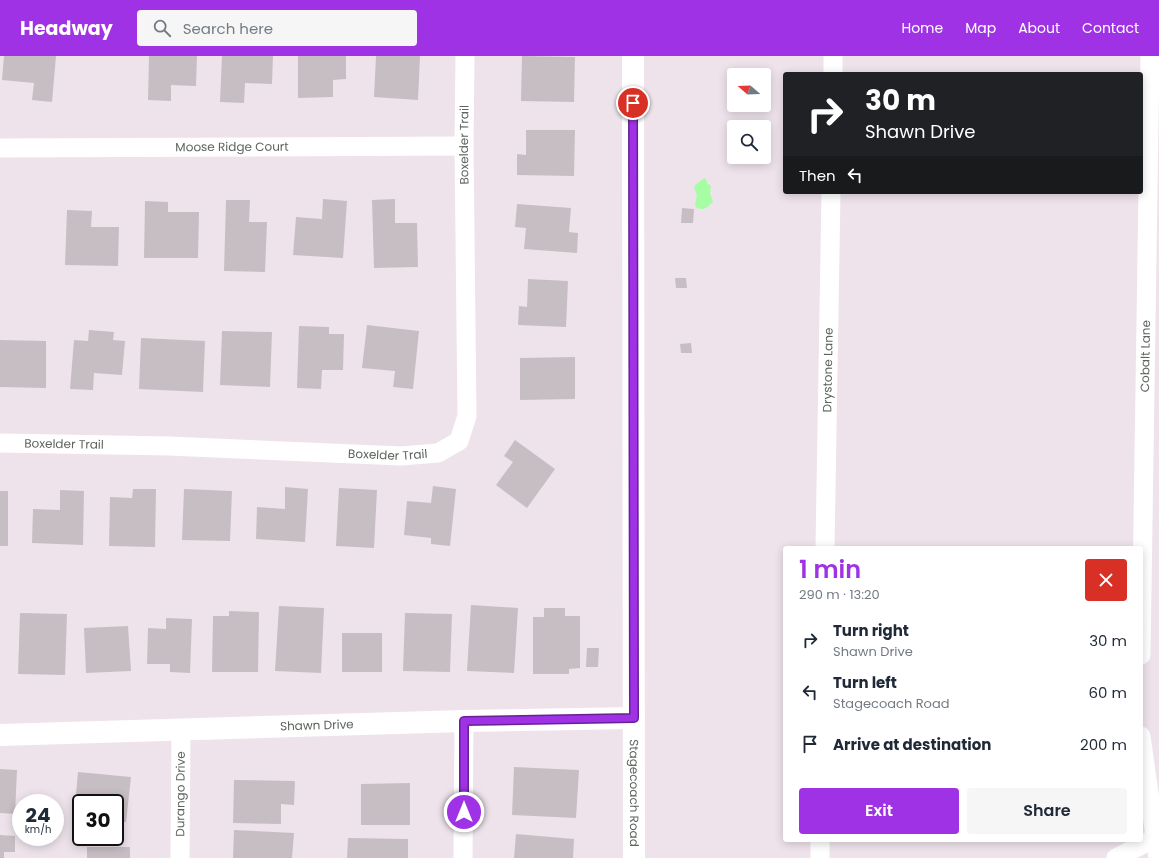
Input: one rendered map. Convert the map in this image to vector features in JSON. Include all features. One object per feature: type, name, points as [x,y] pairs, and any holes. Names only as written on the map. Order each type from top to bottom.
[{"type":"main road","name":"Stagecoach Road","points":[[633,56],[634,858]]},
{"type":"main road","name":"Shawn Drive","points":[[0,735],[464,721],[634,718]]},
{"type":"street","name":"Boxelder Trail","points":[[0,443],[169,446],[401,456],[438,453],[459,441],[467,416],[464,146],[465,56]]},
{"type":"street","points":[[833,56],[833,72]]},
{"type":"street","name":"Cobalt Lane","points":[[1143,546],[1150,56]]},
{"type":"street","name":"Moose Ridge Court","points":[[0,148],[464,146]]},
{"type":"street","name":"Drystone Lane","points":[[825,546],[831,194]]},
{"type":"street","points":[[463,858],[464,721]]},
{"type":"street","name":"Durango Drive","points":[[180,730],[180,858]]},
{"type":"street","points":[[1143,749],[1157,837],[1158,858]]},
{"type":"street","points":[[1116,858],[1157,837]]},
{"type":"street","points":[[820,842],[820,858]]},
{"type":"shaded area","points":[[704,178],[711,186],[710,193],[713,202],[707,207],[701,209],[696,207],[695,204],[697,195],[694,188],[695,185]]},
{"type":"building","points":[[4,56],[56,56],[52,102],[32,100],[34,83],[2,80]]},
{"type":"building","points":[[149,56],[197,56],[196,86],[171,85],[171,101],[148,100]]},
{"type":"building","points":[[222,56],[273,56],[272,84],[245,83],[244,103],[220,102]]},
{"type":"building","points":[[298,56],[346,56],[346,79],[333,80],[333,97],[298,98]]},
{"type":"building","points":[[376,56],[420,56],[418,100],[374,97]]},
{"type":"building","points":[[522,56],[575,57],[574,102],[521,101]]},
{"type":"building","points":[[526,130],[575,130],[574,176],[517,175],[517,154],[526,155]]},
{"type":"building","points":[[323,199],[347,201],[343,258],[293,255],[296,217],[322,219]]},
{"type":"building","points":[[395,199],[395,223],[417,223],[418,267],[374,268],[372,200]]},
{"type":"building","points":[[226,200],[250,200],[249,222],[267,222],[265,272],[224,271]]},
{"type":"building","points":[[145,201],[168,202],[168,212],[199,212],[198,258],[144,258]]},
{"type":"building","points":[[517,204],[571,208],[569,232],[578,233],[577,253],[524,249],[526,228],[515,227]]},
{"type":"building","points":[[682,208],[694,209],[693,223],[681,223]]},
{"type":"building","points":[[67,210],[92,211],[91,227],[119,227],[118,266],[65,265]]},
{"type":"building","points":[[675,278],[686,278],[687,288],[676,288]]},
{"type":"building","points":[[528,279],[568,281],[566,327],[518,325],[519,306],[527,307]]},
{"type":"building","points":[[367,325],[419,331],[413,389],[393,387],[395,371],[362,368]]},
{"type":"building","points":[[299,326],[329,327],[329,334],[344,334],[343,370],[322,370],[321,389],[297,388]]},
{"type":"building","points":[[89,330],[114,332],[113,340],[125,341],[122,375],[94,373],[93,390],[70,389],[74,340],[88,341]]},
{"type":"building","points":[[222,331],[272,332],[270,387],[220,385]]},
{"type":"building","points":[[141,338],[205,341],[203,392],[139,389]]},
{"type":"building","points":[[0,340],[46,341],[46,388],[0,387]]},
{"type":"building","points":[[691,343],[692,353],[681,353],[680,344]]},
{"type":"building","points":[[575,357],[575,399],[520,400],[520,358]]},
{"type":"building","points":[[515,440],[555,469],[527,508],[496,485],[513,462],[504,456]]},
{"type":"building","points":[[433,486],[456,489],[450,546],[431,544],[431,538],[404,535],[407,501],[431,503]]},
{"type":"building","points":[[285,487],[308,489],[305,542],[256,539],[257,507],[285,509]]},
{"type":"building","points":[[339,488],[377,490],[374,548],[336,546]]},
{"type":"building","points":[[133,489],[156,489],[155,547],[109,546],[110,497],[132,498]]},
{"type":"building","points":[[184,489],[232,491],[230,541],[182,540]]},
{"type":"building","points":[[60,490],[84,491],[83,545],[32,543],[33,509],[60,510]]},
{"type":"building","points":[[0,491],[8,491],[8,546],[0,546]]},
{"type":"building","points":[[471,605],[518,608],[514,673],[467,671]]},
{"type":"building","points":[[279,606],[324,608],[321,673],[275,671]]},
{"type":"building","points":[[544,608],[565,608],[565,616],[580,616],[580,668],[569,669],[569,674],[533,674],[533,617],[544,617]]},
{"type":"building","points":[[229,611],[259,612],[258,672],[212,672],[213,616],[229,616]]},
{"type":"building","points":[[20,613],[67,614],[65,675],[18,674]]},
{"type":"building","points":[[405,613],[452,614],[450,672],[403,671]]},
{"type":"building","points":[[166,618],[192,619],[190,673],[170,672],[170,664],[147,664],[148,628],[166,629]]},
{"type":"building","points":[[128,626],[131,671],[86,673],[84,628]]},
{"type":"building","points":[[342,633],[382,633],[382,672],[342,672]]},
{"type":"building","points":[[587,648],[599,648],[598,667],[586,667]]},
{"type":"building","points":[[514,767],[579,770],[576,818],[512,815]]},
{"type":"building","points":[[0,769],[17,770],[16,794],[12,794],[12,814],[0,813]]},
{"type":"building","points":[[78,772],[131,777],[126,822],[124,822],[124,794],[76,794]]},
{"type":"building","points":[[234,780],[295,781],[294,805],[281,804],[281,824],[233,823]]},
{"type":"building","points":[[410,783],[410,825],[361,825],[361,784]]},
{"type":"building","points":[[234,830],[294,833],[292,858],[233,858]]},
{"type":"building","points":[[516,834],[574,839],[573,858],[514,858]]},
{"type":"building","points":[[0,835],[12,836],[12,846],[15,846],[15,852],[4,852],[4,858],[0,858]]},
{"type":"building","points":[[348,838],[408,839],[408,858],[347,858]]},
{"type":"building","points":[[87,847],[130,847],[130,858],[87,858]]},
{"type":"route","points":[[464,812],[464,721],[634,718],[633,103]]}]
